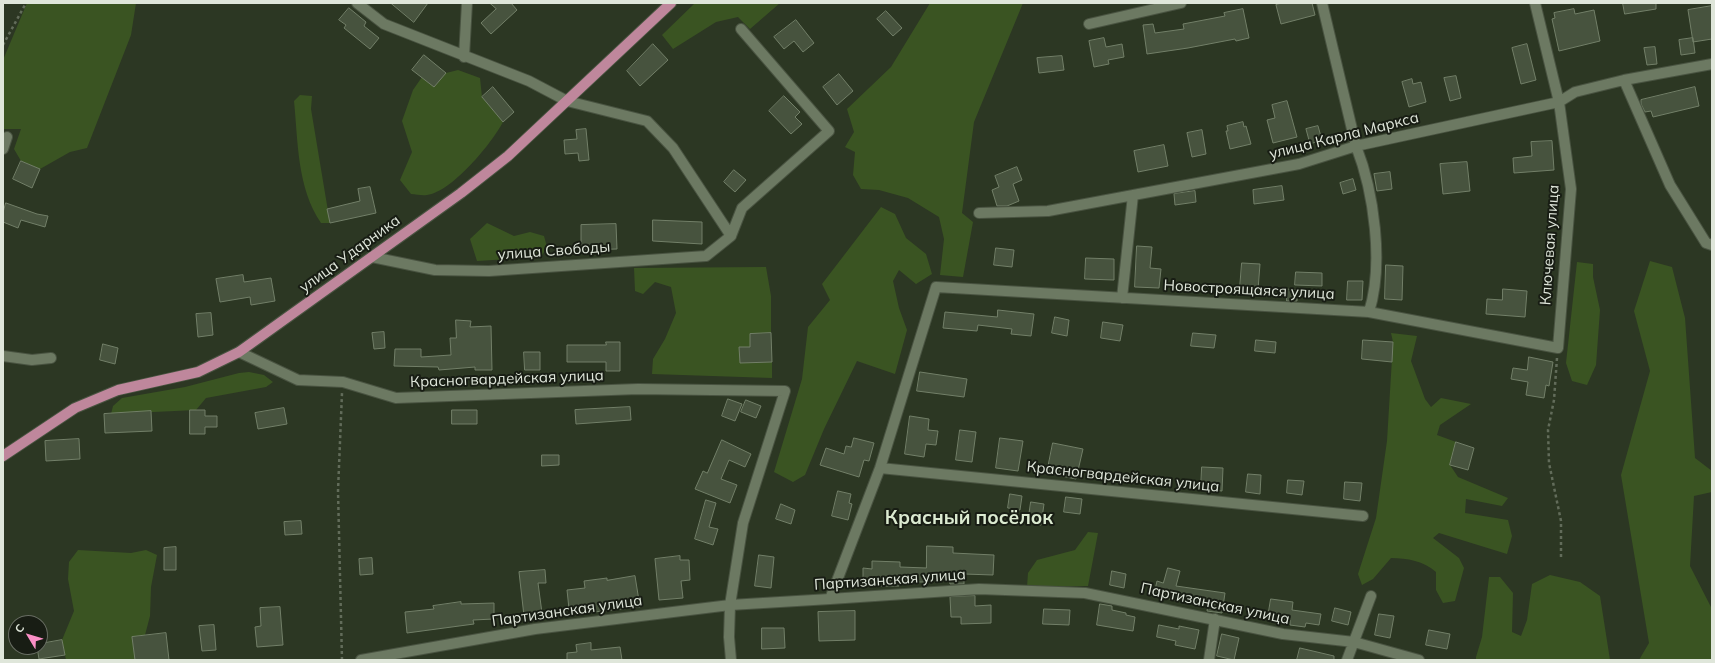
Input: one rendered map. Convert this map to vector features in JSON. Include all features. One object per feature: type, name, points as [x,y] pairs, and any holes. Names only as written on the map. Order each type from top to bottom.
[{"type":"main road","name":"улица Ударника","points":[[3,456],[75,408],[118,390],[198,372],[239,352],[461,193],[508,156],[671,3]]},
{"type":"street","points":[[357,3],[384,24],[464,57],[529,81],[567,101],[646,121],[673,148],[731,236]]},
{"type":"street","points":[[464,57],[467,3]]},
{"type":"street","points":[[1089,24],[1181,3]]},
{"type":"street","points":[[1322,3],[1356,146],[1363,165],[1376,232],[1375,295],[1370,312]]},
{"type":"street","name":"Ключевая улица","points":[[1535,3],[1559,102],[1571,189],[1558,348]]},
{"type":"street","name":"улица Свободы","points":[[372,257],[435,270],[489,270],[706,256],[731,236],[742,208],[829,131],[741,28]]},
{"type":"street","name":"улица Карла Маркса","points":[[979,213],[1048,211],[1299,164],[1356,146],[1559,102],[1575,92],[1624,80],[1712,64]]},
{"type":"street","points":[[1624,80],[1670,185],[1706,242],[1712,245]]},
{"type":"street","points":[[3,150],[7,137]]},
{"type":"street","points":[[1122,298],[1133,195]]},
{"type":"street","name":"Новостроящаяся улица","points":[[880,468],[936,287],[1370,312],[1558,348]]},
{"type":"street","name":"Красногвардейская улица","points":[[239,352],[298,380],[343,382],[396,398],[638,389],[785,392],[743,523],[730,605]]},
{"type":"street","points":[[3,356],[32,360],[51,358]]},
{"type":"street","points":[[830,599],[880,468]]},
{"type":"street","name":"Красногвардейская улица","points":[[880,468],[1363,516]]},
{"type":"street","name":"Партизанская улица","points":[[361,660],[535,629],[730,605],[979,589],[1086,593],[1282,634],[1354,642],[1419,660]]},
{"type":"street","points":[[1347,660],[1371,596]]},
{"type":"street","points":[[730,605],[731,660]]},
{"type":"street","points":[[1209,660],[1215,619]]},
{"type":"path","points":[[3,45],[26,3]]},
{"type":"path","points":[[1558,348],[1554,400],[1548,437],[1549,463],[1561,521],[1562,559]]},
{"type":"path","points":[[342,660],[338,490],[343,382]]},
{"type":"green space","points":[[27,3],[136,3],[131,35],[87,148],[70,152],[40,169],[21,161],[14,149],[21,129],[4,129],[3,131],[3,60]]},
{"type":"green space","points":[[695,3],[780,3],[750,29],[738,17],[716,22],[673,49],[662,35]]},
{"type":"green space","points":[[930,3],[1023,3],[974,122],[962,213],[973,222],[963,277],[940,275],[944,239],[939,217],[908,198],[879,190],[861,189],[853,175],[855,152],[845,147],[854,132],[847,109],[891,67]]},
{"type":"green space","points":[[458,70],[480,78],[482,97],[503,122],[481,154],[448,185],[437,192],[427,195],[411,194],[400,180],[412,152],[402,121],[413,90],[422,77],[434,87],[446,73]]},
{"type":"green space","points":[[300,95],[312,96],[311,109],[330,223],[321,223],[307,195],[303,180],[298,148],[294,101]]},
{"type":"green space","points":[[881,207],[895,214],[906,238],[926,254],[932,274],[916,284],[899,270],[893,281],[899,308],[907,330],[895,374],[857,361],[824,429],[805,475],[793,482],[774,472],[802,379],[808,327],[830,300],[822,284]]},
{"type":"green space","points":[[487,223],[514,236],[530,232],[544,236],[547,247],[541,257],[477,261],[470,239]]},
{"type":"green space","points":[[1650,261],[1672,267],[1685,318],[1695,458],[1712,471],[1712,492],[1694,496],[1690,566],[1712,609],[1712,660],[1639,660],[1649,643],[1621,475],[1650,371],[1634,311]]},
{"type":"green space","points":[[1577,262],[1593,264],[1593,277],[1600,310],[1596,365],[1587,385],[1572,381],[1566,363]]},
{"type":"green space","points":[[766,267],[771,296],[771,333],[750,334],[750,347],[739,347],[740,363],[772,362],[772,378],[652,374],[653,359],[665,339],[676,313],[671,287],[655,282],[643,294],[635,291],[634,268]]},
{"type":"green space","points":[[1391,333],[1417,336],[1411,361],[1425,399],[1431,407],[1441,398],[1471,404],[1440,425],[1437,435],[1456,442],[1450,465],[1458,477],[1508,498],[1502,506],[1466,499],[1465,513],[1508,520],[1512,536],[1507,554],[1439,533],[1433,538],[1459,558],[1464,568],[1455,601],[1443,603],[1436,590],[1436,572],[1426,565],[1415,561],[1391,558],[1373,579],[1362,585],[1358,574],[1376,518],[1387,441],[1393,342]]},
{"type":"green space","points":[[249,372],[264,375],[273,382],[266,387],[206,398],[196,410],[111,414],[113,406],[122,398],[185,387],[239,373]]},
{"type":"green space","points":[[1088,532],[1098,533],[1088,586],[1027,587],[1028,573],[1037,560],[1075,550]]},
{"type":"green space","points":[[78,550],[131,553],[146,550],[157,555],[151,587],[150,616],[145,635],[132,637],[135,660],[66,660],[62,640],[74,611],[68,579],[69,562]]},
{"type":"green space","points":[[1550,575],[1580,582],[1600,596],[1610,660],[1476,660],[1482,637],[1489,577],[1500,577],[1513,593],[1512,632],[1521,636],[1527,620],[1532,584]]},
{"type":"building","points":[[391,3],[428,3],[414,22]]},
{"type":"building","points":[[490,3],[511,3],[517,10],[491,34],[481,23],[496,9]]},
{"type":"building","points":[[1282,3],[1312,3],[1315,15],[1281,24],[1276,5]]},
{"type":"building","points":[[1623,3],[1656,3],[1656,9],[1625,14]]},
{"type":"building","points":[[1712,6],[1712,39],[1693,42],[1688,10]]},
{"type":"building","points":[[349,8],[366,22],[364,26],[379,38],[370,49],[344,28],[346,25],[339,20]]},
{"type":"building","points":[[1243,9],[1249,38],[1147,54],[1143,25],[1153,24],[1155,33],[1184,29],[1183,24],[1225,16],[1224,13]]},
{"type":"building","points":[[1574,9],[1575,14],[1594,10],[1600,41],[1559,51],[1552,19],[1555,18],[1554,13]]},
{"type":"building","points":[[886,11],[902,28],[893,36],[877,19]]},
{"type":"building","points":[[796,20],[814,43],[803,52],[794,41],[784,49],[774,37]]},
{"type":"building","points":[[1104,38],[1106,47],[1122,44],[1124,57],[1108,60],[1109,64],[1094,67],[1089,41]]},
{"type":"building","points":[[1693,38],[1695,53],[1681,55],[1679,40]]},
{"type":"building","points":[[653,44],[668,60],[640,86],[627,71]]},
{"type":"building","points":[[1527,44],[1536,80],[1521,84],[1512,48]]},
{"type":"building","points":[[1655,47],[1657,64],[1647,65],[1644,48]]},
{"type":"building","points":[[424,55],[446,73],[434,87],[412,70]]},
{"type":"building","points":[[1062,56],[1064,70],[1039,73],[1037,58]]},
{"type":"building","points":[[839,74],[853,91],[837,105],[823,87]]},
{"type":"building","points":[[1456,76],[1461,98],[1450,101],[1444,78]]},
{"type":"building","points":[[1412,79],[1413,84],[1421,82],[1426,102],[1409,107],[1402,82]]},
{"type":"building","points":[[493,87],[514,112],[503,122],[482,97]]},
{"type":"building","points":[[1695,87],[1699,106],[1653,117],[1651,111],[1645,112],[1641,104],[1641,100]]},
{"type":"building","points":[[784,96],[800,112],[795,117],[802,124],[791,134],[769,111]]},
{"type":"building","points":[[1287,101],[1297,137],[1273,143],[1267,120],[1275,118],[1272,105]]},
{"type":"building","points":[[1243,122],[1244,127],[1246,126],[1251,144],[1230,149],[1226,131],[1228,131],[1227,126]]},
{"type":"building","points":[[1318,126],[1322,140],[1310,144],[1306,129]]},
{"type":"building","points":[[586,129],[589,160],[579,161],[578,153],[565,154],[564,140],[577,139],[576,130]]},
{"type":"building","points":[[1202,130],[1206,154],[1192,157],[1187,133]]},
{"type":"building","points":[[1552,141],[1554,170],[1514,173],[1513,158],[1532,156],[1531,142]]},
{"type":"building","points":[[1164,145],[1168,166],[1138,172],[1134,151]]},
{"type":"building","points":[[21,161],[40,169],[32,188],[13,179]]},
{"type":"building","points":[[1467,162],[1470,191],[1443,194],[1440,164]]},
{"type":"building","points":[[1017,167],[1022,180],[1013,184],[1019,201],[1007,206],[997,206],[992,190],[999,187],[995,176]]},
{"type":"building","points":[[734,170],[746,180],[735,192],[724,182]]},
{"type":"building","points":[[1390,172],[1392,189],[1377,191],[1374,174]]},
{"type":"building","points":[[1353,179],[1356,190],[1343,194],[1340,183]]},
{"type":"building","points":[[1282,186],[1284,200],[1254,204],[1253,190]]},
{"type":"building","points":[[370,187],[376,213],[330,223],[327,209],[360,201],[358,189]]},
{"type":"building","points":[[1195,191],[1196,202],[1175,205],[1174,194]]},
{"type":"building","points":[[6,203],[37,214],[48,216],[45,227],[21,220],[18,228],[3,222],[3,213]]},
{"type":"building","points":[[653,220],[702,222],[702,244],[653,241]]},
{"type":"building","points":[[616,224],[617,249],[581,250],[581,225]]},
{"type":"building","points":[[1137,246],[1152,247],[1150,268],[1161,269],[1159,288],[1135,287]]},
{"type":"building","points":[[996,248],[1014,250],[1012,267],[994,265]]},
{"type":"building","points":[[1086,258],[1114,259],[1114,280],[1085,279]]},
{"type":"building","points":[[1242,263],[1260,264],[1258,290],[1240,288]]},
{"type":"building","points":[[1386,265],[1403,266],[1402,300],[1385,299]]},
{"type":"building","points":[[1296,272],[1322,273],[1322,286],[1295,285]]},
{"type":"building","points":[[243,275],[244,282],[271,278],[275,301],[251,305],[250,297],[220,302],[216,279]]},
{"type":"building","points":[[1348,281],[1363,281],[1362,300],[1347,300]]},
{"type":"building","points":[[1287,289],[1297,290],[1297,301],[1287,301]]},
{"type":"building","points":[[1503,289],[1527,291],[1525,317],[1486,314],[1487,299],[1502,300]]},
{"type":"building","points":[[998,310],[1034,314],[1031,336],[1011,334],[1012,329],[978,325],[977,331],[943,328],[945,312],[997,317]]},
{"type":"building","points":[[211,313],[213,335],[198,337],[196,314]]},
{"type":"building","points":[[1055,317],[1069,320],[1067,336],[1052,333]]},
{"type":"building","points":[[456,320],[471,321],[470,327],[491,326],[492,370],[475,370],[475,367],[439,370],[438,367],[394,366],[395,349],[421,349],[421,357],[451,355],[450,338],[456,338]]},
{"type":"building","points":[[1103,322],[1123,325],[1120,341],[1101,338]]},
{"type":"building","points":[[384,332],[385,348],[374,349],[372,333]]},
{"type":"building","points":[[771,333],[772,362],[740,363],[739,347],[750,347],[750,334]]},
{"type":"building","points":[[1193,333],[1216,335],[1214,348],[1191,346]]},
{"type":"building","points":[[1256,340],[1276,342],[1275,353],[1255,351]]},
{"type":"building","points":[[1363,340],[1393,342],[1392,362],[1362,359]]},
{"type":"building","points":[[606,342],[620,342],[620,371],[606,371],[606,362],[567,362],[567,345],[606,345]]},
{"type":"building","points":[[103,344],[118,348],[115,364],[100,360]]},
{"type":"building","points":[[524,352],[540,352],[540,370],[525,370]]},
{"type":"building","points":[[1529,357],[1553,362],[1549,386],[1546,385],[1544,398],[1526,395],[1528,382],[1511,379],[1513,368],[1527,370]]},
{"type":"building","points":[[920,372],[967,379],[964,397],[917,391]]},
{"type":"building","points":[[728,399],[742,404],[735,421],[722,416]]},
{"type":"building","points":[[746,400],[761,406],[756,418],[741,412]]},
{"type":"building","points":[[630,407],[631,420],[576,424],[575,410]]},
{"type":"building","points":[[284,408],[287,424],[258,429],[255,413]]},
{"type":"building","points":[[190,410],[205,410],[205,416],[217,416],[217,427],[205,427],[205,434],[190,434]]},
{"type":"building","points":[[452,410],[477,410],[477,424],[452,424]]},
{"type":"building","points":[[151,411],[152,431],[105,433],[104,414]]},
{"type":"building","points":[[910,416],[929,419],[928,430],[938,431],[936,445],[926,444],[924,457],[905,454]]},
{"type":"building","points":[[960,430],[976,432],[972,462],[956,460]]},
{"type":"building","points":[[854,438],[874,443],[869,461],[864,460],[859,477],[820,465],[826,448],[844,454],[846,446],[851,447]]},
{"type":"building","points":[[1000,438],[1023,441],[1018,471],[996,468]]},
{"type":"building","points":[[79,439],[80,459],[46,461],[45,441]]},
{"type":"building","points":[[722,440],[751,454],[745,467],[729,460],[721,479],[737,485],[730,503],[695,489],[703,471],[707,473]]},
{"type":"building","points":[[1456,442],[1474,448],[1468,470],[1450,465]]},
{"type":"building","points":[[1053,443],[1083,449],[1076,479],[1047,473]]},
{"type":"building","points":[[542,455],[559,455],[559,465],[542,466]]},
{"type":"building","points":[[1202,467],[1223,468],[1222,491],[1201,489]]},
{"type":"building","points":[[1248,474],[1261,475],[1260,494],[1246,492]]},
{"type":"building","points":[[1288,480],[1304,481],[1302,495],[1287,493]]},
{"type":"building","points":[[1345,482],[1362,483],[1360,501],[1344,499]]},
{"type":"building","points":[[838,491],[851,494],[849,503],[852,504],[848,520],[832,516]]},
{"type":"building","points":[[1010,494],[1022,496],[1020,510],[1008,508]]},
{"type":"building","points":[[1066,497],[1082,499],[1080,514],[1064,512]]},
{"type":"building","points":[[706,500],[716,503],[709,527],[718,529],[713,545],[695,539]]},
{"type":"building","points":[[1031,502],[1044,504],[1041,525],[1028,523]]},
{"type":"building","points":[[781,504],[795,510],[791,524],[776,519]]},
{"type":"building","points":[[301,521],[302,534],[285,535],[284,522]]},
{"type":"building","points":[[927,546],[953,547],[953,553],[994,555],[993,575],[964,574],[964,584],[950,584],[949,578],[928,577],[928,582],[899,582],[899,586],[863,586],[863,568],[872,569],[872,561],[900,562],[900,567],[926,568]]},
{"type":"building","points":[[176,547],[176,570],[164,570],[164,548]]},
{"type":"building","points":[[759,555],[774,557],[771,588],[755,586]]},
{"type":"building","points":[[680,556],[680,560],[689,560],[690,580],[681,581],[683,598],[659,600],[655,559]]},
{"type":"building","points":[[372,558],[373,574],[360,575],[359,559]]},
{"type":"building","points":[[1168,568],[1180,571],[1176,586],[1225,593],[1222,613],[1207,611],[1208,604],[1173,600],[1154,594],[1157,581],[1163,583]]},
{"type":"building","points":[[545,570],[546,583],[538,583],[542,613],[524,616],[519,572]]},
{"type":"building","points":[[1112,571],[1126,574],[1124,588],[1110,585]]},
{"type":"building","points":[[635,576],[640,607],[585,613],[584,607],[569,609],[567,590],[585,588],[584,581],[607,578],[607,580]]},
{"type":"building","points":[[975,596],[975,606],[991,605],[991,623],[961,624],[961,617],[951,617],[950,597]]},
{"type":"building","points":[[1271,599],[1293,602],[1292,610],[1321,614],[1319,625],[1306,623],[1305,627],[1290,625],[1290,620],[1268,617]]},
{"type":"building","points":[[461,602],[461,604],[494,603],[494,619],[473,620],[474,624],[407,633],[405,612],[434,609],[433,606]]},
{"type":"building","points":[[1100,604],[1112,606],[1112,610],[1126,613],[1126,615],[1135,617],[1133,631],[1097,625]]},
{"type":"building","points":[[280,607],[283,645],[257,647],[255,627],[261,626],[260,608]]},
{"type":"building","points":[[1335,608],[1351,612],[1348,625],[1332,621]]},
{"type":"building","points":[[1044,609],[1070,610],[1069,625],[1043,624]]},
{"type":"building","points":[[855,611],[855,640],[819,641],[818,612]]},
{"type":"building","points":[[1379,614],[1394,616],[1390,638],[1375,635]]},
{"type":"building","points":[[214,625],[216,650],[202,651],[199,626]]},
{"type":"building","points":[[1159,625],[1179,629],[1179,626],[1199,630],[1195,649],[1175,645],[1176,641],[1157,637]]},
{"type":"building","points":[[762,628],[784,628],[785,648],[762,649]]},
{"type":"building","points":[[1429,630],[1450,634],[1447,649],[1426,645]]},
{"type":"building","points":[[166,633],[169,660],[135,660],[132,637]]},
{"type":"building","points":[[1222,634],[1239,638],[1234,660],[1217,656]]},
{"type":"building","points":[[62,640],[65,655],[39,659],[38,655],[48,655],[48,643]]},
{"type":"building","points":[[591,643],[591,650],[620,647],[622,660],[567,660],[567,653],[577,652],[576,645]]},
{"type":"building","points":[[1300,648],[1334,656],[1334,660],[1297,660]]},
{"type":"district","name":"Красный посёлок","points":[[969,518]]}]
